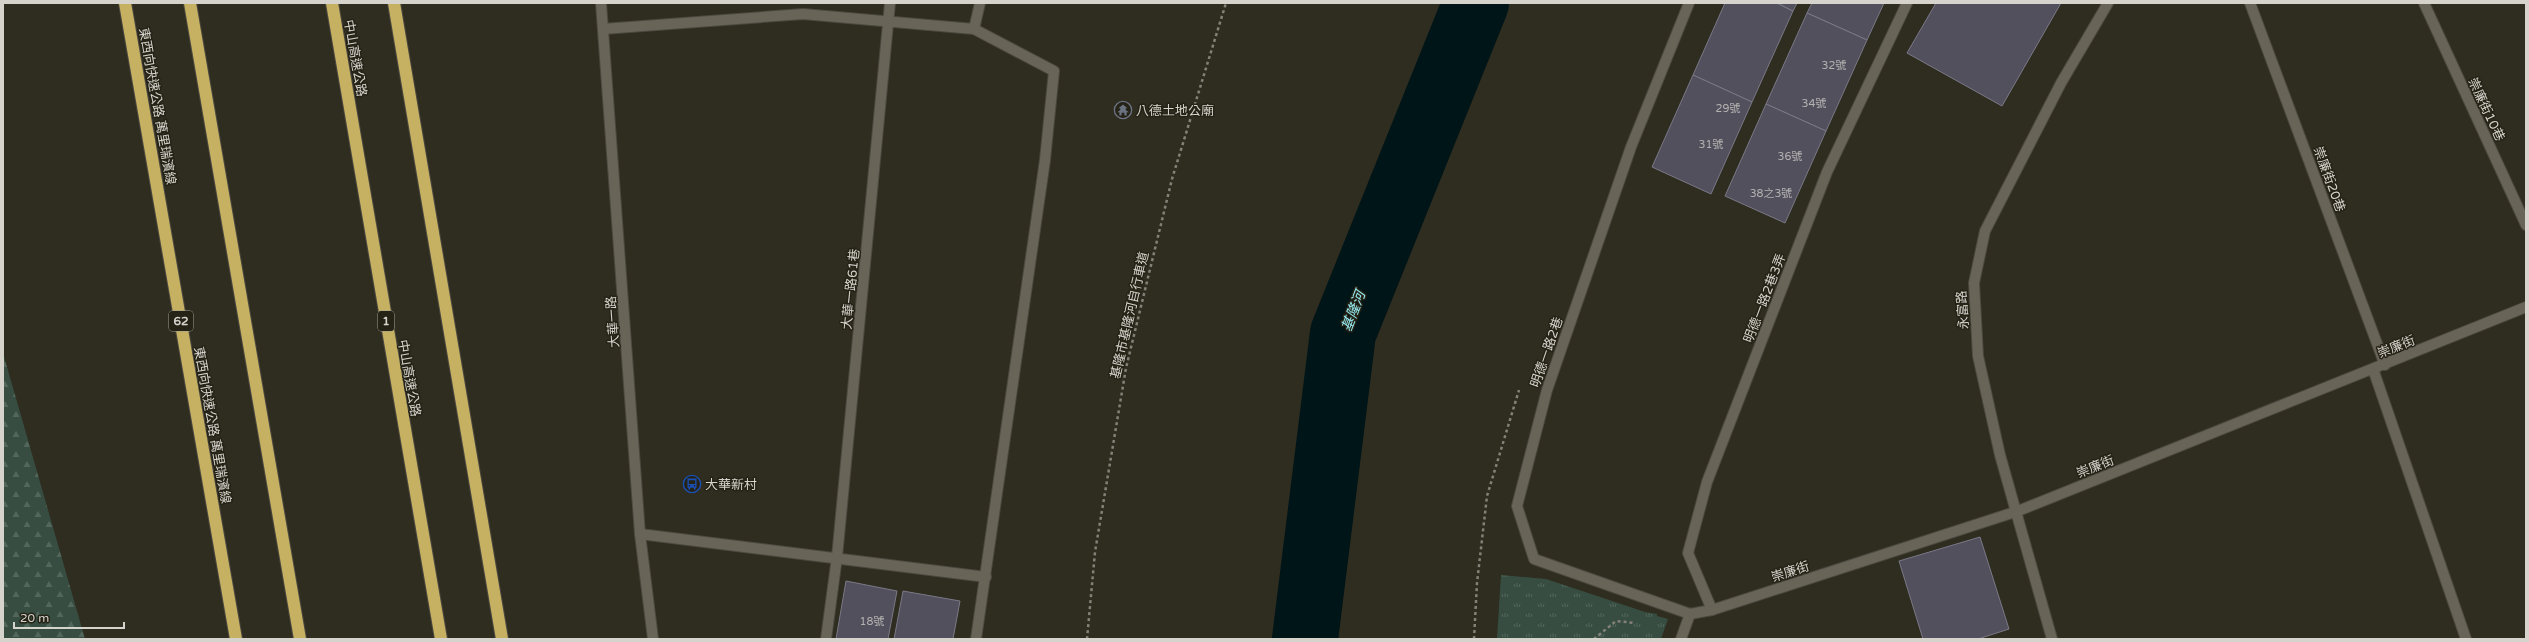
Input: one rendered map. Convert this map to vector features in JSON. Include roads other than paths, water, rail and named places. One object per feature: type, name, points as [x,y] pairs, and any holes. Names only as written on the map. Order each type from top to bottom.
[{"type":"highway","name":"東西向快速公路 萬里瑞濱線","points":[[126,3],[236,639]]},
{"type":"highway","points":[[190,3],[300,639]]},
{"type":"highway","name":"中山高速公路","points":[[332,3],[441,639]]},
{"type":"highway","points":[[394,3],[502,639]]},
{"type":"street","name":"大華一路","points":[[602,3],[640,534],[653,639]]},
{"type":"street","name":"大華一路61巷","points":[[826,639],[837,557],[890,3]]},
{"type":"street","points":[[974,29],[980,3]]},
{"type":"street","name":"明德一路2巷","points":[[1689,3],[1631,147],[1547,390],[1517,506],[1534,559],[1690,614]]},
{"type":"street","name":"明德一路2巷3弄","points":[[1712,610],[1688,553],[1707,482],[1827,172],[1907,3]]},
{"type":"street","name":"永富路","points":[[2052,639],[2032,573],[2018,511],[2000,455],[1978,356],[1974,283],[1985,231],[2061,83],[2108,3]]},
{"type":"street","name":"崇廉街20巷","points":[[2250,3],[2384,365]]},
{"type":"street","name":"崇廉街10巷","points":[[2424,3],[2526,225]]},
{"type":"street","points":[[603,29],[803,14],[889,23],[974,29],[1054,71],[1045,160],[976,639]]},
{"type":"street","name":"崇廉街","points":[[1690,614],[1712,610],[2018,511],[2384,365],[2526,306]]},
{"type":"street","points":[[2373,369],[2466,639]]},
{"type":"street","points":[[640,534],[837,557],[986,577]]},
{"type":"street","points":[[1681,639],[1690,614]]},
{"type":"waterway","name":"基隆河","points":[[1305,639],[1343,333],[1476,3]]},
{"type":"place","name":"八德土地公廟","points":[[1123,110]]},
{"type":"place","name":"大華新村","points":[[692,484]]}]
